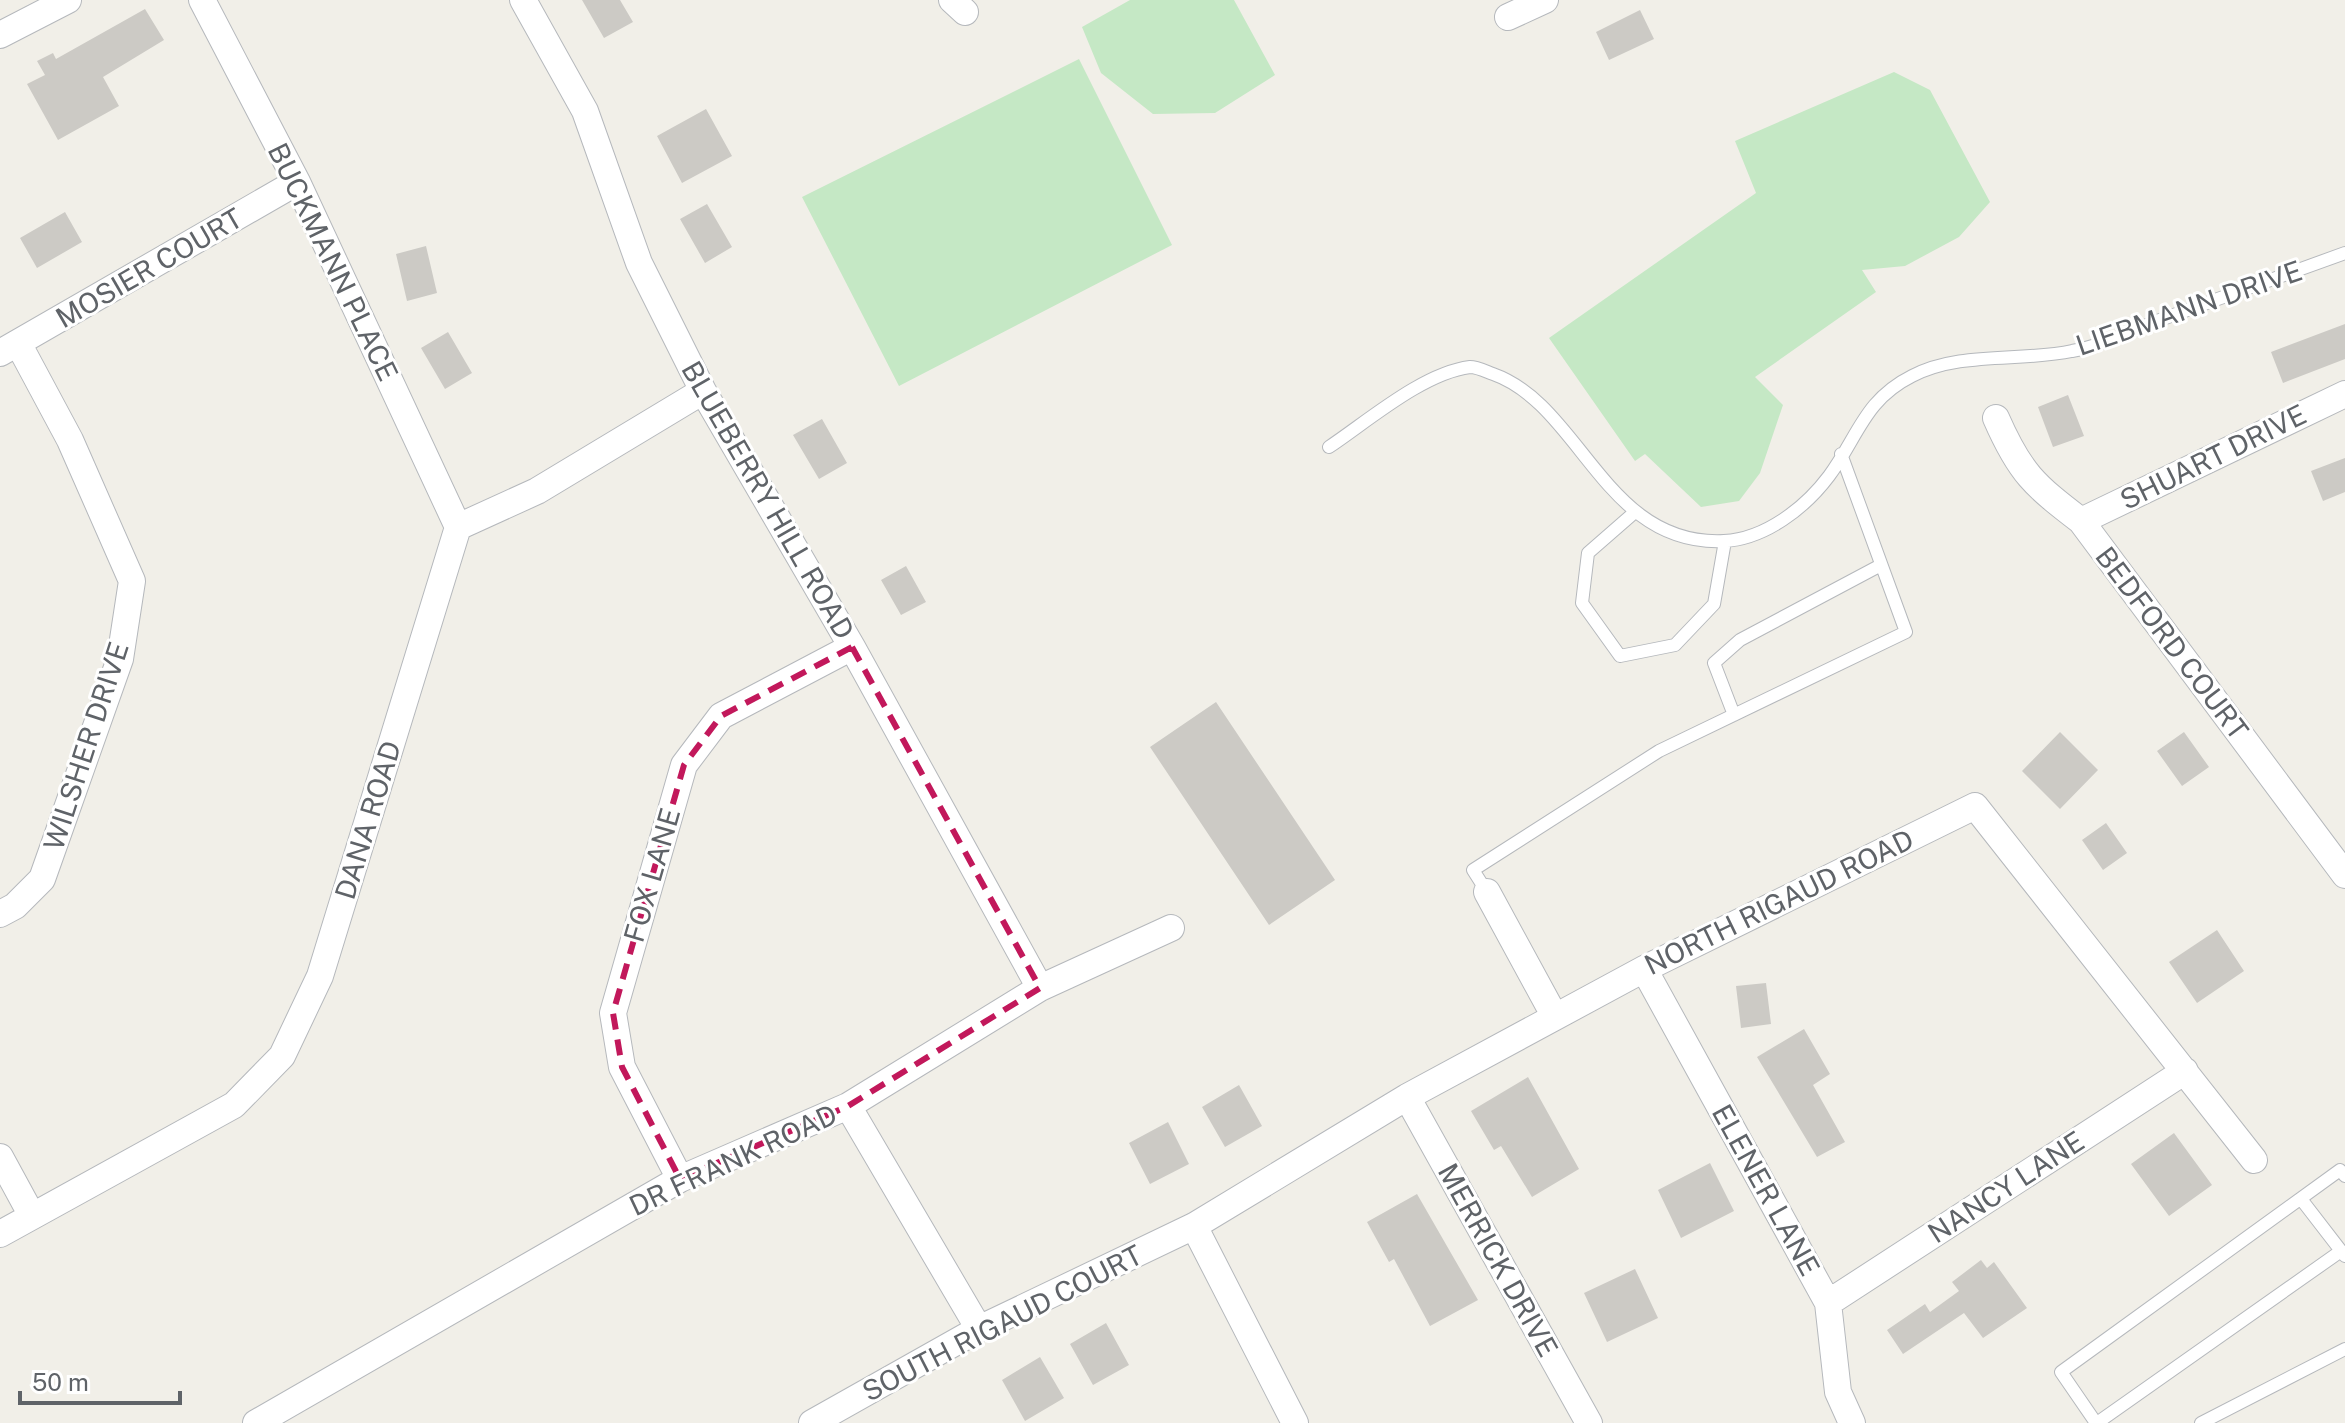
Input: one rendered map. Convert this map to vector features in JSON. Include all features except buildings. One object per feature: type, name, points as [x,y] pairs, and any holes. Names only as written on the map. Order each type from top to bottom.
[{"type":"street","points":[[0,35],[68,0]]},
{"type":"street","name":"BUCKMANN PLACE","points":[[202,0],[297,182],[458,527]]},
{"type":"street","name":"BLUEBERRY HILL ROAD","points":[[523,0],[585,111],[639,263],[703,391],[852,647],[1040,988]]},
{"type":"street","points":[[1508,17],[1545,0]]},
{"type":"street","name":"MOSIER COURT","points":[[9,348],[297,182]]},
{"type":"street","name":"WILSHER DRIVE","points":[[0,914],[15,906],[42,879],[120,659],[132,581],[70,440],[9,348]]},
{"type":"street","points":[[458,527],[537,491],[703,391]]},
{"type":"street","name":"SHUART DRIVE","points":[[2081,521],[2345,394]]},
{"type":"street","name":"BEDFORD COURT","points":[[1996,418],[2013,458],[2033,484],[2081,521],[2345,875]]},
{"type":"street","name":"DANA ROAD","points":[[0,1234],[31,1214],[234,1105],[282,1056],[320,976],[458,527]]},
{"type":"street","name":"FOX LANE","points":[[680,1179],[622,1067],[613,1013],[684,765],[721,716],[852,647]]},
{"type":"street","name":"NORTH RIGAUD ROAD","points":[[1194,1226],[1407,1097],[1644,969],[1975,806],[2254,1160]]},
{"type":"street","points":[[1487,892],[1555,1017]]},
{"type":"street","name":"DR FRANK ROAD","points":[[256,1423],[680,1179],[848,1106],[1040,988],[1171,928]]},
{"type":"street","name":"ELENER LANE","points":[[1644,969],[1828,1303],[1838,1392],[1852,1423]]},
{"type":"street","name":"NANCY LANE","points":[[1828,1303],[2185,1071]]},
{"type":"street","name":"MERRICK DRIVE","points":[[1407,1097],[1589,1423]]},
{"type":"street","points":[[848,1106],[979,1329]]},
{"type":"street","points":[[0,1157],[31,1214]]},
{"type":"street","points":[[1194,1226],[1295,1423]]},
{"type":"street","name":"SOUTH RIGAUD COURT","points":[[812,1423],[979,1329],[1194,1226]]},
{"type":"lane","name":"LIEBMANN DRIVE","points":[[1329,447],[1434,377],[1473,367],[1511,380],[1542,408],[1635,512],[1661,528],[1681,535],[1725,541],[1771,527],[1799,508],[1829,476],[1863,415],[1889,390],[1937,365],[2074,351],[2345,253]]},
{"type":"lane","points":[[1487,892],[1473,870],[1659,751],[1906,632],[1841,454]]},
{"type":"lane","points":[[1635,512],[1588,553],[1582,603],[1620,656],[1675,645],[1714,604],[1725,541]]},
{"type":"lane","points":[[1734,715],[1714,663],[1740,640],[1881,565]]},
{"type":"lane","points":[[2301,1199],[2343,1253],[2096,1423],[2061,1372],[2340,1170],[2345,1176]]},
{"type":"lane","points":[[2201,1423],[2345,1349]]},
{"type":"highlighted area","points":[[852,647],[1040,988],[848,1106],[680,1179],[622,1067],[613,1013],[684,765],[721,716]]},
{"type":"green space","points":[[1130,0],[1234,0],[1275,75],[1215,113],[1153,114],[1101,73],[1082,27]]},
{"type":"green space","points":[[1079,59],[1172,245],[899,386],[802,197]]},
{"type":"green space","points":[[1894,72],[1930,90],[1990,202],[1959,237],[1905,266],[1862,270],[1876,292],[1755,377],[1783,405],[1760,473],[1739,501],[1701,507],[1645,454],[1635,461],[1549,338],[1756,193],[1735,141]]}]
